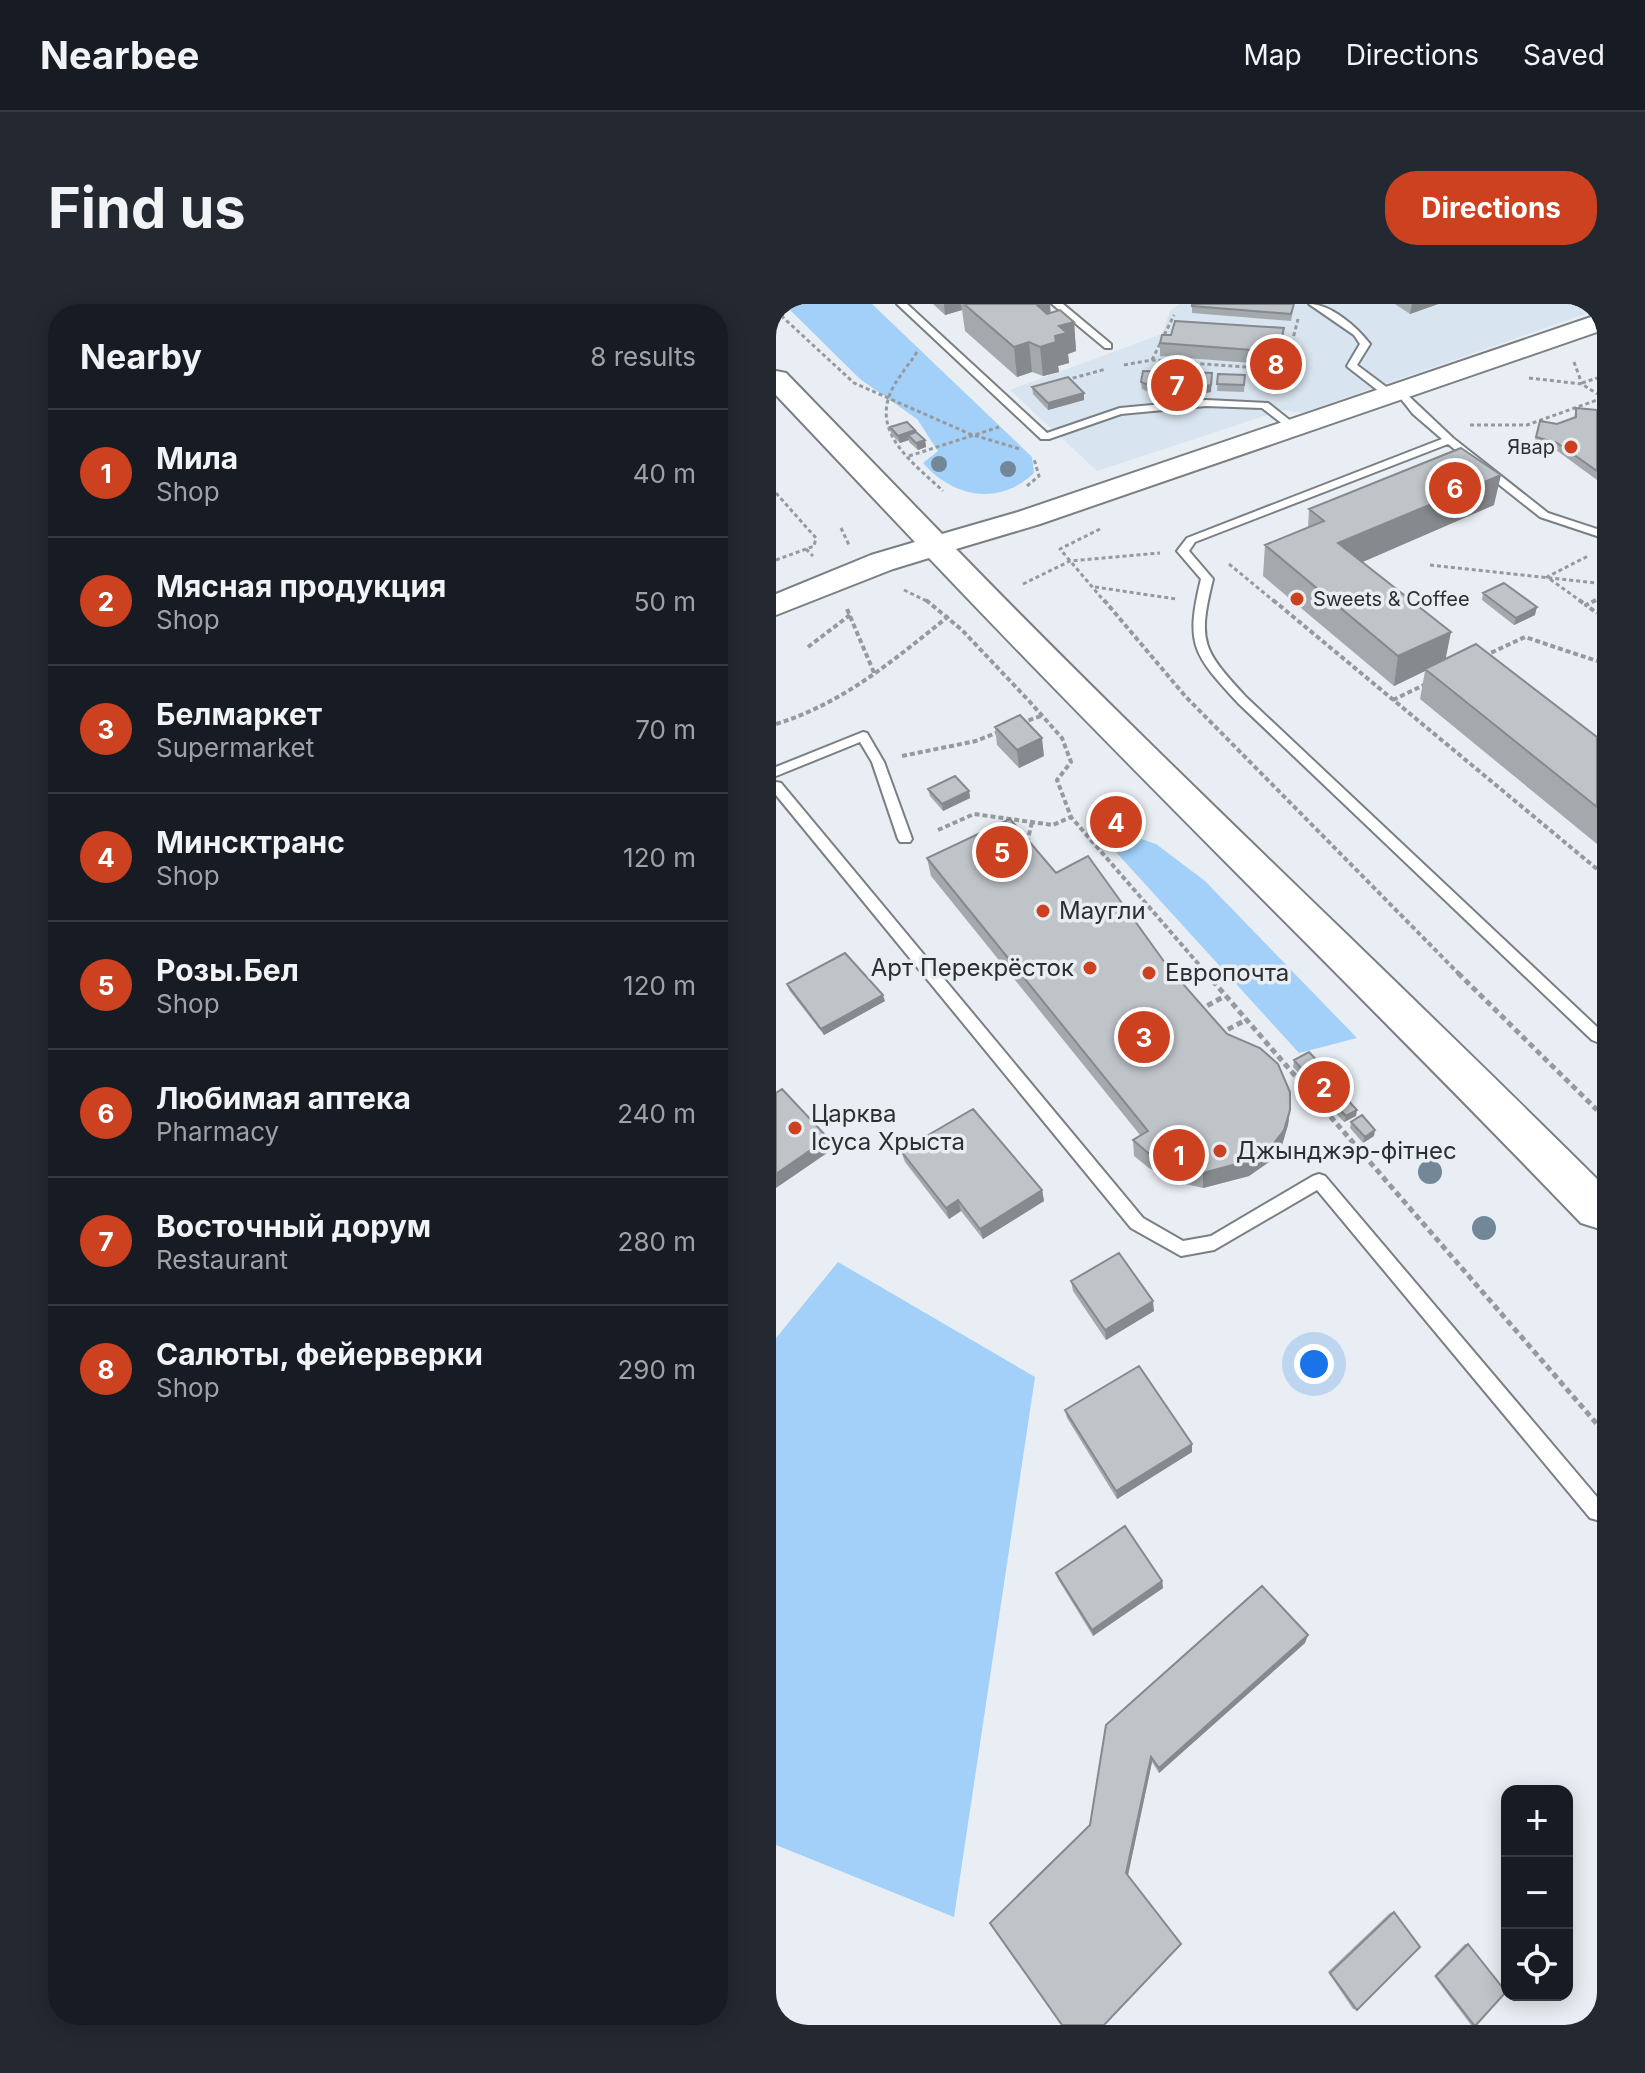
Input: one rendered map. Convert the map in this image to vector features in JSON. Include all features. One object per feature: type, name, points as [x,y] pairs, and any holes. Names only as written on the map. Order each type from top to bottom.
[{"type":"main road","points":[[776,605],[857,571],[1029,518],[1597,323]]},
{"type":"main road","points":[[776,379],[934,546],[1389,997],[1597,1209]]},
{"type":"lane","points":[[902,304],[1045,437],[1120,411],[1206,403],[1264,405],[1292,426]]},
{"type":"lane","points":[[1057,304],[1108,346]]},
{"type":"lane","points":[[1314,304],[1357,333],[1365,344],[1352,366],[1394,392],[1544,515],[1597,533]]},
{"type":"lane","points":[[1449,440],[1191,540],[1183,551],[1207,579],[1195,625],[1204,659],[1242,700],[1597,1036]]},
{"type":"lane","points":[[776,772],[863,736],[878,762],[905,839]]},
{"type":"lane","points":[[776,786],[1137,1223],[1181,1249],[1214,1243],[1319,1181],[1597,1511]]},
{"type":"path","points":[[1264,405],[1285,370],[1301,306]]},
{"type":"path","points":[[776,311],[854,383],[970,434],[1023,451]]},
{"type":"path","points":[[1152,360],[1174,315]]},
{"type":"path","points":[[931,331],[888,397],[885,415],[888,435],[943,491]]},
{"type":"path","points":[[1287,331],[1294,333]]},
{"type":"path","points":[[1003,397],[1152,360],[1285,370]]},
{"type":"path","points":[[1526,378],[1582,384],[1597,394]]},
{"type":"path","points":[[1582,384],[1597,378]]},
{"type":"path","points":[[1459,425],[1527,425],[1597,400]]},
{"type":"path","points":[[909,456],[970,434]]},
{"type":"path","points":[[1020,491],[1039,476],[1038,463],[1031,454]]},
{"type":"path","points":[[776,493],[816,538],[814,546],[776,560]]},
{"type":"path","points":[[1198,537],[1597,869]]},
{"type":"path","points":[[806,549],[814,557]]},
{"type":"path","points":[[1060,549],[1186,697],[1366,882],[1597,1110]]},
{"type":"path","points":[[1023,584],[1070,561],[1183,551]]},
{"type":"path","points":[[1547,577],[1597,552]]},
{"type":"path","points":[[1430,565],[1597,583]]},
{"type":"path","points":[[1547,577],[1597,613]]},
{"type":"path","points":[[1094,587],[1201,603]]},
{"type":"path","points":[[900,589],[913,590],[950,615],[1062,738],[1071,762],[1057,780],[1071,817],[1597,1424]]},
{"type":"path","points":[[1586,605],[1597,600]]},
{"type":"path","points":[[844,601],[875,675]]},
{"type":"path","points":[[808,647],[850,615]]},
{"type":"path","points":[[776,724],[807,717],[849,695],[950,615]]},
{"type":"path","points":[[1472,662],[1525,637],[1597,661]]},
{"type":"path","points":[[1393,700],[1433,681]]},
{"type":"path","points":[[1015,726],[1041,716]]},
{"type":"path","points":[[878,762],[976,741],[1002,731]]},
{"type":"path","points":[[938,830],[974,814],[1053,825],[1071,817]]},
{"type":"path","points":[[1032,822],[1025,841],[1033,850]]},
{"type":"path","points":[[1191,998],[1201,1009],[1225,996]]},
{"type":"path","points":[[1214,1037],[1246,1020]]},
{"type":"shaded area","points":[[784,304],[872,304],[1032,457],[1034,473],[1006,490],[992,494],[977,494],[948,484],[923,463],[938,451],[917,419],[860,379]]},
{"type":"shaded area","points":[[1179,304],[1596,304],[1597,310],[1302,413],[1283,410],[1097,471],[1010,390],[1162,334],[1170,311]]},
{"type":"shaded area","points":[[1121,832],[1156,844],[1205,881],[1357,1038],[1299,1053],[1104,839]]},
{"type":"shaded area","points":[[838,1262],[1035,1377],[954,1917],[776,1845],[776,1338]]},
{"type":"building","points":[[964,304],[1036,304],[1047,314],[1060,310],[1074,322],[1059,326],[1067,333],[1055,336],[1056,342],[1040,347],[1029,342],[1014,347]]},
{"type":"building","points":[[1192,304],[1294,304],[1291,314]]},
{"type":"building","points":[[1175,321],[1284,328],[1278,352],[1160,343],[1162,335],[1171,335]]},
{"type":"building","points":[[1143,371],[1212,373],[1211,385],[1189,389],[1155,388],[1141,382]]},
{"type":"building","points":[[1218,374],[1245,375],[1244,385],[1217,384]]},
{"type":"building","points":[[1068,377],[1084,393],[1048,403],[1032,387]]},
{"type":"building","name":"Явар","points":[[1576,408],[1597,410],[1597,471],[1557,443],[1536,437],[1540,421],[1557,424],[1576,417]]},
{"type":"building","points":[[907,422],[915,430],[898,436],[890,427]]},
{"type":"building","points":[[916,432],[925,440],[916,443],[908,435]]},
{"type":"building","points":[[1461,448],[1501,475],[1338,543],[1451,632],[1398,656],[1265,545],[1324,521],[1309,509]]},
{"type":"building","points":[[1504,583],[1537,607],[1516,618],[1483,593]]},
{"type":"building","points":[[1476,644],[1597,737],[1597,807],[1425,669]]},
{"type":"building","points":[[1020,715],[1042,738],[1017,750],[995,727]]},
{"type":"building","points":[[955,776],[969,791],[942,804],[928,789]]},
{"type":"building","points":[[1010,819],[1056,873],[1088,856],[1168,967],[1227,1034],[1260,1048],[1278,1064],[1290,1092],[1290,1110],[1284,1130],[1271,1147],[1251,1160],[1203,1173],[1176,1167],[1148,1153],[1133,1140],[1148,1131],[927,858]]},
{"type":"building","points":[[845,953],[883,995],[821,1029],[787,984]]},
{"type":"building","points":[[1309,1052],[1322,1066],[1306,1074],[1294,1060]]},
{"type":"building","points":[[1326,1069],[1339,1083],[1324,1092],[1311,1078]]},
{"type":"building","name":"Царква Ісуса Хрыста","points":[[782,1089],[828,1138],[776,1174],[776,1093]]},
{"type":"building","points":[[1343,1095],[1357,1110],[1346,1116],[1332,1102]]},
{"type":"building","points":[[973,1109],[1042,1190],[980,1229],[958,1200],[946,1208],[901,1151]]},
{"type":"building","points":[[1362,1115],[1375,1130],[1365,1137],[1351,1122]]},
{"type":"building","points":[[1119,1253],[1153,1301],[1105,1330],[1071,1281]]},
{"type":"building","points":[[1139,1366],[1192,1444],[1116,1491],[1065,1410]]},
{"type":"building","points":[[1125,1526],[1162,1581],[1092,1630],[1056,1573]]},
{"type":"building","points":[[1262,1586],[1308,1635],[1159,1768],[1151,1757],[1126,1873],[1181,1944],[1104,2025],[1062,2025],[990,1923],[1090,1825],[1106,1725]]},
{"type":"building","points":[[1394,1912],[1420,1947],[1357,2010],[1330,1973]]},
{"type":"building","points":[[1468,1944],[1501,1986],[1501,1998],[1474,2025],[1436,1976]]},
{"type":"place","name":"Салюты, фейерверки","points":[[1276,364]]},
{"type":"place","name":"Восточный дорум","points":[[1177,385]]},
{"type":"place","name":"Явар","points":[[1571,447]]},
{"type":"place","name":"Любимая аптека","points":[[1455,488]]},
{"type":"place","name":"Sweets & Coffee","points":[[1297,599]]},
{"type":"place","name":"Минсктранс","points":[[1116,822]]},
{"type":"place","name":"Розы.Бел","points":[[1002,852]]},
{"type":"place","name":"Маугли","points":[[1043,911]]},
{"type":"place","name":"Арт Перекрёсток","points":[[1090,968]]},
{"type":"place","name":"Европочта","points":[[1149,973]]},
{"type":"place","name":"Белмаркет","points":[[1144,1037]]},
{"type":"place","name":"Мясная продукция","points":[[1324,1087]]},
{"type":"place","name":"Царква Ісуса Хрыста","points":[[795,1128]]},
{"type":"place","name":"Джынджэр-фітнес","points":[[1220,1151]]},
{"type":"place","name":"Мила","points":[[1179,1155]]}]
